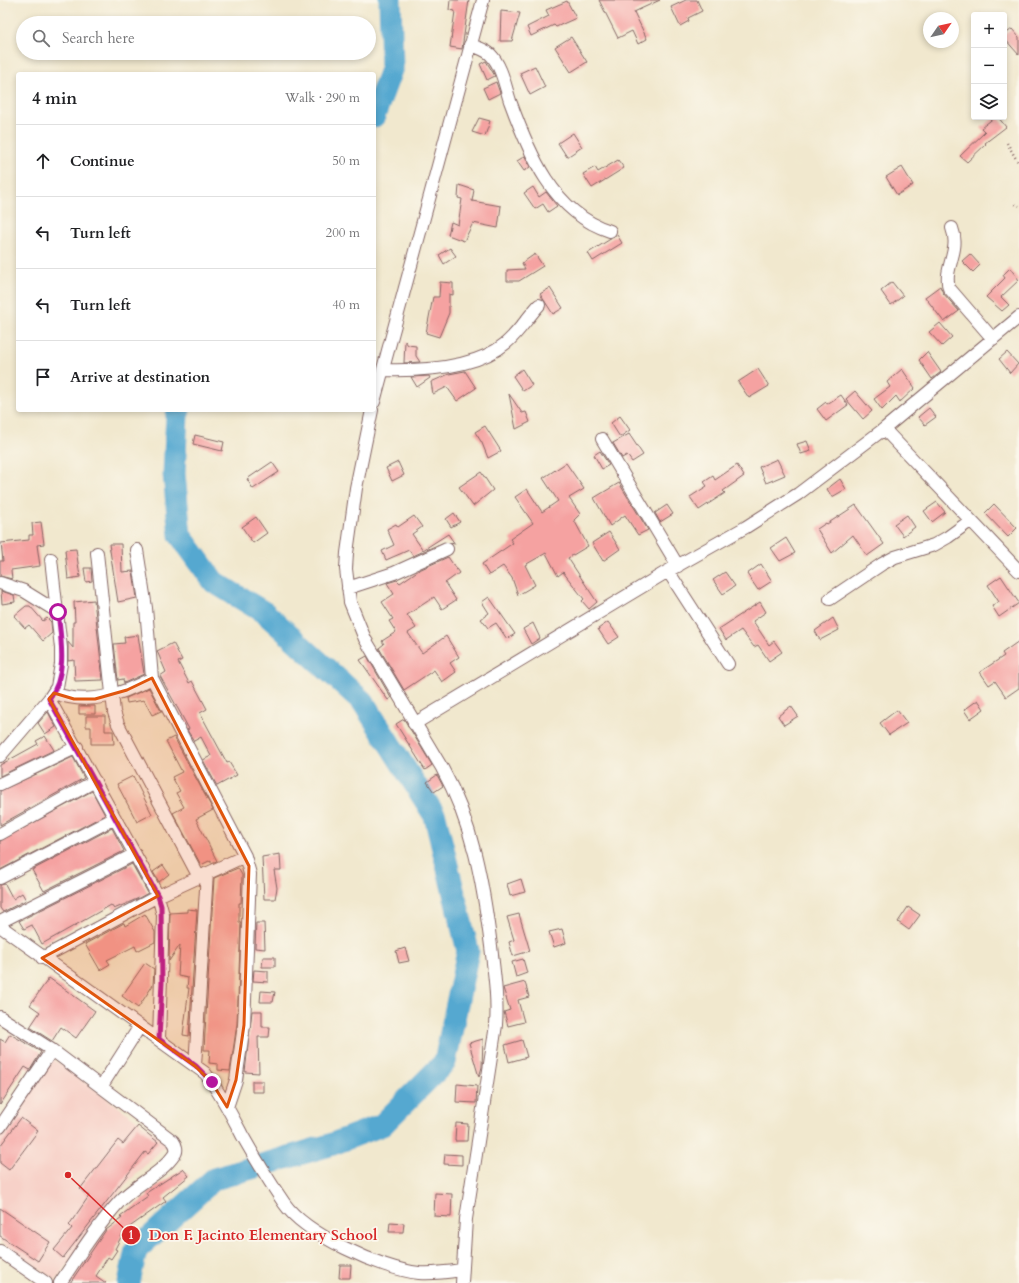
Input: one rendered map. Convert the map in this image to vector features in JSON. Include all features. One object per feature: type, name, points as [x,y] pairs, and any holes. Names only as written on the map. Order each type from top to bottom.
[{"type":"street","points":[[376,395],[483,0]]},
{"type":"street","points":[[470,45],[486,51],[494,59],[504,80],[526,142],[548,182],[581,219],[591,225],[610,231]]},
{"type":"street","points":[[952,228],[956,243],[947,280],[949,288],[993,339]]},
{"type":"street","points":[[383,370],[406,371],[444,368],[494,352],[507,342],[539,306]]},
{"type":"street","points":[[414,724],[673,568],[746,527],[798,494],[884,429],[1019,317]]},
{"type":"street","points":[[372,412],[351,517],[347,553],[350,602],[365,639],[414,724],[452,785],[468,822],[484,899],[497,1001],[496,1025],[469,1194],[461,1270],[462,1283]]},
{"type":"street","points":[[884,429],[1019,571]]},
{"type":"street","points":[[602,439],[728,664]]},
{"type":"street","points":[[830,599],[882,564],[948,538],[970,521]]},
{"type":"street","points":[[348,588],[394,573],[447,549]]},
{"type":"street","points":[[137,550],[146,608],[152,678],[245,856],[250,874],[244,1025],[236,1080],[226,1107]]},
{"type":"street","points":[[97,553],[112,695],[118,724],[203,875],[196,1066]]},
{"type":"street","points":[[0,756],[52,696],[60,676],[61,664],[58,612],[52,559]]},
{"type":"street","points":[[0,583],[24,591],[58,612]]},
{"type":"street","points":[[52,696],[84,700],[112,695],[127,690],[152,678]]},
{"type":"street","points":[[52,696],[95,781],[158,896],[163,915],[159,1039]]},
{"type":"street","points":[[0,784],[77,747]]},
{"type":"street","points":[[0,834],[95,781]]},
{"type":"street","points":[[0,878],[115,818]]},
{"type":"street","points":[[0,922],[135,854]]},
{"type":"street","points":[[42,958],[158,896],[245,856]]},
{"type":"street","points":[[0,926],[42,958],[196,1066],[212,1082],[270,1182],[285,1205],[297,1217],[315,1230],[358,1254],[380,1264],[419,1273],[461,1270]]},
{"type":"street","points":[[0,1017],[52,1050],[173,1141],[176,1152],[163,1166],[120,1201],[90,1239],[60,1283]]},
{"type":"street","points":[[101,1087],[140,1026]]},
{"type":"street","points":[[0,1127],[52,1050]]},
{"type":"street","points":[[3,1257],[46,1283]]},
{"type":"path","points":[[1006,143],[1019,164]]},
{"type":"path","points":[[1015,204],[1019,206]]},
{"type":"highlighted area","points":[[152,678],[249,866],[244,1025],[236,1080],[227,1107],[212,1083],[195,1066],[42,958],[158,896],[49,699],[54,693],[74,699],[95,699],[127,690]]},
{"type":"shaded area","points":[[53,1059],[168,1143],[126,1184],[56,1280],[0,1241],[0,1136]]},
{"type":"building","points":[[450,0],[469,0],[462,49],[450,47],[455,11],[449,10]]},
{"type":"building","points":[[599,0],[660,0],[634,12],[647,39],[638,44],[632,31],[618,38]]},
{"type":"building","points":[[686,0],[697,0],[702,11],[688,18],[689,21],[680,26],[671,7]]},
{"type":"building","points":[[567,1],[576,18],[556,27],[554,25],[531,36],[527,27],[549,16],[546,10]]},
{"type":"building","points":[[501,11],[520,13],[512,41],[500,41]]},
{"type":"building","points":[[1012,29],[1019,37],[1019,55],[1007,41],[1007,33]]},
{"type":"building","points":[[571,37],[587,62],[571,72],[555,47]]},
{"type":"building","points":[[486,61],[495,76],[487,80],[480,64]]},
{"type":"building","points":[[535,66],[545,87],[530,95],[520,73]]},
{"type":"building","points":[[496,82],[500,93],[488,99],[483,88]]},
{"type":"building","points":[[479,118],[490,121],[485,136],[472,132]]},
{"type":"building","points":[[991,120],[1000,120],[1006,127],[985,143],[986,144],[967,162],[960,156],[985,132],[981,128]]},
{"type":"building","points":[[573,133],[582,147],[567,157],[558,143]]},
{"type":"building","points":[[525,156],[530,167],[524,171],[517,161]]},
{"type":"building","points":[[618,160],[624,168],[592,188],[583,174],[595,167],[598,172]]},
{"type":"building","points":[[902,167],[913,185],[897,195],[886,177]]},
{"type":"building","points":[[459,185],[474,190],[472,201],[501,206],[498,228],[473,223],[464,241],[448,235],[451,222],[458,225],[462,199],[458,198]]},
{"type":"building","points":[[533,187],[539,197],[546,192],[557,206],[548,212],[543,204],[535,209],[524,193]]},
{"type":"building","points":[[617,235],[622,243],[593,261],[588,253]]},
{"type":"building","points":[[450,248],[456,256],[444,264],[439,255]]},
{"type":"building","points":[[535,254],[543,266],[519,281],[507,281],[507,270],[525,269],[522,263]]},
{"type":"building","points":[[970,254],[980,265],[973,272],[962,261]]},
{"type":"building","points":[[1010,268],[1019,280],[1001,297],[1009,305],[1002,311],[986,297],[1005,278],[1003,275]]},
{"type":"building","points":[[440,282],[453,283],[453,295],[449,294],[449,313],[439,337],[426,333],[433,297],[439,297]]},
{"type":"building","points":[[892,282],[903,296],[891,305],[881,291]]},
{"type":"building","points":[[940,286],[943,293],[959,311],[944,322],[925,297]]},
{"type":"building","points":[[550,288],[563,308],[553,314],[540,294]]},
{"type":"building","points":[[940,323],[952,337],[942,346],[929,332]]},
{"type":"building","points":[[405,341],[408,345],[416,346],[416,356],[420,362],[404,363]]},
{"type":"building","points":[[927,352],[941,372],[932,379],[919,360]]},
{"type":"building","points":[[1007,352],[1018,364],[1010,373],[999,359]]},
{"type":"building","points":[[522,369],[532,385],[523,391],[513,376]]},
{"type":"building","points":[[758,369],[769,386],[749,398],[738,382]]},
{"type":"building","points":[[902,369],[915,388],[900,402],[896,396],[882,410],[874,399],[890,387],[887,382]]},
{"type":"building","points":[[465,371],[476,388],[457,401],[447,387],[433,394],[431,382],[449,374]]},
{"type":"building","points":[[429,376],[430,378],[417,387],[411,377]]},
{"type":"building","points":[[855,391],[872,411],[863,419],[846,399]]},
{"type":"building","points":[[509,394],[522,413],[526,412],[530,422],[516,429]]},
{"type":"building","points":[[841,395],[848,405],[826,421],[817,409],[826,402],[827,404]]},
{"type":"building","points":[[929,408],[936,417],[925,425],[918,417]]},
{"type":"building","points":[[620,416],[630,430],[620,437],[611,423]]},
{"type":"building","points":[[485,426],[501,451],[488,458],[482,443],[475,432]]},
{"type":"building","points":[[629,434],[643,455],[632,462],[627,455],[622,458],[613,443]]},
{"type":"building","points":[[195,435],[224,442],[222,451],[193,444]]},
{"type":"building","points":[[807,441],[811,451],[801,454],[797,444]]},
{"type":"building","points":[[600,451],[609,465],[602,469],[594,455]]},
{"type":"building","points":[[777,459],[785,475],[766,483],[759,467]]},
{"type":"building","points":[[272,462],[279,472],[253,489],[247,479]]},
{"type":"building","points":[[398,462],[404,475],[392,481],[386,468]]},
{"type":"building","points":[[566,463],[584,489],[569,498],[580,514],[574,520],[588,546],[568,558],[597,602],[589,609],[582,601],[584,599],[563,572],[558,576],[546,553],[525,565],[535,585],[518,595],[512,578],[503,566],[489,575],[482,564],[513,543],[510,539],[533,523],[515,497],[527,489],[542,512],[558,501],[543,478]]},
{"type":"building","points":[[737,465],[744,476],[723,491],[725,493],[699,510],[690,497],[707,486],[704,482],[713,476],[715,480]]},
{"type":"building","points":[[481,472],[493,490],[473,506],[459,487]]},
{"type":"building","points":[[840,479],[846,489],[832,497],[827,489]]},
{"type":"building","points":[[619,483],[648,530],[638,535],[625,515],[610,526],[594,498]]},
{"type":"building","points":[[937,502],[945,512],[932,522],[924,511]]},
{"type":"building","points":[[994,504],[1017,528],[1008,537],[985,513]]},
{"type":"building","points":[[667,505],[673,514],[660,522],[655,513]]},
{"type":"building","points":[[856,505],[884,544],[867,556],[853,535],[832,553],[817,529]]},
{"type":"building","points":[[454,513],[460,522],[451,527],[446,519]]},
{"type":"building","points":[[907,515],[915,527],[903,536],[894,524]]},
{"type":"building","points":[[414,516],[422,527],[412,534],[423,550],[448,534],[455,544],[444,542],[413,556],[409,550],[386,560],[382,551],[394,545],[387,529],[396,524],[398,527]]},
{"type":"building","points":[[256,517],[267,533],[253,543],[242,527]]},
{"type":"building","points":[[41,522],[44,544],[37,545],[40,566],[11,570],[12,579],[0,576],[0,561],[3,561],[1,543],[29,540],[29,535],[33,535],[32,523]]},
{"type":"building","points":[[609,532],[620,549],[603,561],[592,543]]},
{"type":"building","points":[[786,538],[795,553],[780,561],[771,548]]},
{"type":"building","points":[[109,544],[121,544],[122,572],[133,571],[137,598],[118,602]]},
{"type":"building","points":[[76,549],[80,577],[68,579],[65,550]]},
{"type":"building","points":[[448,557],[459,573],[445,583],[456,600],[442,609],[434,597],[407,615],[416,628],[408,633],[422,653],[446,636],[459,657],[450,663],[456,672],[442,682],[434,670],[404,690],[379,648],[384,644],[382,641],[396,632],[389,621],[393,619],[382,602],[394,594],[387,583],[397,580],[400,583],[419,570]]},
{"type":"building","points":[[761,564],[772,581],[758,590],[747,574]]},
{"type":"building","points":[[84,568],[91,568],[92,581],[86,582]]},
{"type":"building","points":[[725,572],[735,586],[723,594],[713,580]]},
{"type":"building","points":[[1001,576],[1019,603],[999,617],[992,606],[999,602],[988,585]]},
{"type":"building","points":[[1,591],[14,595],[15,602],[2,604]]},
{"type":"building","points":[[489,597],[515,634],[507,639],[496,623],[488,628],[481,619],[489,613],[482,602]]},
{"type":"building","points":[[94,600],[103,680],[75,681],[74,660],[68,661],[68,642],[73,648],[73,622],[75,622],[74,602]]},
{"type":"building","points":[[760,602],[766,612],[753,621],[769,645],[774,641],[782,652],[769,661],[758,645],[754,647],[741,630],[726,640],[719,629]]},
{"type":"building","points":[[26,606],[30,606],[43,621],[47,618],[51,622],[52,633],[43,641],[29,625],[25,628],[14,616]]},
{"type":"building","points":[[833,618],[839,630],[820,640],[815,631]]},
{"type":"building","points":[[608,622],[619,637],[608,644],[598,629]]},
{"type":"building","points":[[533,623],[540,638],[531,644],[523,629]]},
{"type":"building","points":[[138,635],[144,674],[124,683],[123,679],[118,680],[114,644],[125,643],[124,637]]},
{"type":"building","points":[[1019,641],[1019,688],[1006,697],[995,681],[989,685],[980,672],[1004,656],[1002,653]]},
{"type":"building","points":[[173,643],[182,660],[178,662],[189,683],[192,681],[207,709],[200,713],[227,763],[229,762],[237,775],[217,786],[203,760],[211,756],[201,737],[194,741],[160,676],[166,672],[157,651]]},
{"type":"building","points":[[367,656],[391,698],[388,700],[360,660]]},
{"type":"building","points":[[149,688],[161,711],[152,715],[144,700],[127,703],[126,698]]},
{"type":"building","points":[[978,700],[984,709],[970,719],[964,710]]},
{"type":"building","points":[[79,706],[95,706],[95,714],[79,714]]},
{"type":"building","points":[[791,706],[798,716],[784,725],[778,716]]},
{"type":"building","points":[[897,710],[907,723],[889,735],[880,723]]},
{"type":"building","points":[[48,712],[56,727],[45,734],[38,723]]},
{"type":"building","points":[[86,716],[105,716],[105,731],[113,731],[114,744],[91,744],[91,727],[86,727]]},
{"type":"building","points":[[404,719],[432,765],[425,770],[396,724]]},
{"type":"building","points":[[45,736],[54,750],[0,776],[0,765],[38,744],[36,741]]},
{"type":"building","points":[[174,737],[213,810],[196,819],[217,861],[211,863],[211,860],[201,865],[173,813],[184,807],[176,793],[180,791],[172,777],[182,772],[166,741]]},
{"type":"building","points":[[73,757],[84,778],[0,825],[0,791]]},
{"type":"building","points":[[437,775],[443,786],[434,792],[427,782]]},
{"type":"building","points":[[133,776],[152,814],[137,822],[117,784]]},
{"type":"building","points":[[92,791],[105,815],[0,870],[0,841]]},
{"type":"building","points":[[112,828],[124,851],[44,891],[32,870]]},
{"type":"building","points":[[280,854],[281,870],[274,870],[277,888],[275,899],[264,899],[262,857]]},
{"type":"building","points":[[132,864],[148,893],[139,898],[114,909],[111,905],[42,944],[32,925],[24,929],[19,921]]},
{"type":"building","points":[[163,865],[169,874],[159,882],[153,872]]},
{"type":"building","points":[[238,868],[242,875],[241,903],[239,903],[239,922],[241,922],[237,1024],[230,1071],[218,1070],[218,1064],[209,1063],[210,1050],[204,1050],[214,878]]},
{"type":"building","points":[[521,879],[525,892],[510,896],[507,884]]},
{"type":"building","points":[[5,884],[13,899],[22,893],[26,900],[3,912],[0,908],[0,885]]},
{"type":"building","points":[[908,907],[920,915],[909,930],[898,922]]},
{"type":"building","points":[[187,909],[197,910],[189,1036],[183,1035],[189,988],[187,988],[188,978],[178,976],[180,945],[169,961],[170,913],[187,912]]},
{"type":"building","points":[[145,914],[155,932],[155,942],[137,951],[135,946],[107,960],[110,964],[100,970],[85,944],[124,923],[125,926]]},
{"type":"building","points":[[519,914],[530,951],[513,956],[509,942],[514,940],[507,917]]},
{"type":"building","points":[[256,923],[264,923],[265,949],[255,948]]},
{"type":"building","points":[[562,929],[566,943],[554,947],[549,932]]},
{"type":"building","points":[[405,948],[409,961],[399,963],[396,951]]},
{"type":"building","points":[[263,957],[275,957],[275,967],[262,967]]},
{"type":"building","points":[[523,959],[527,973],[516,977],[512,962]]},
{"type":"building","points":[[145,963],[154,969],[153,985],[138,1008],[122,996]]},
{"type":"building","points":[[254,970],[268,971],[268,982],[253,981]]},
{"type":"building","points":[[49,978],[95,1011],[76,1038],[61,1027],[52,1041],[30,1027],[40,1012],[30,1005]]},
{"type":"building","points":[[525,982],[529,997],[518,1000],[524,1022],[508,1026],[504,1012],[510,1010],[503,988]]},
{"type":"building","points":[[261,991],[275,992],[273,1002],[260,1002]]},
{"type":"building","points":[[252,1011],[262,1011],[262,1027],[270,1027],[269,1037],[258,1037],[259,1073],[245,1072]]},
{"type":"building","points":[[10,1034],[41,1052],[30,1070],[25,1067],[0,1105],[0,1039],[5,1042]]},
{"type":"building","points":[[483,1039],[482,1067],[479,1077],[469,1043]]},
{"type":"building","points":[[522,1040],[527,1057],[509,1062],[505,1045]]},
{"type":"building","points":[[252,1081],[263,1081],[263,1092],[252,1092]]},
{"type":"building","points":[[457,1084],[477,1086],[476,1103],[456,1102]]},
{"type":"building","points":[[21,1118],[38,1131],[9,1170],[0,1163],[0,1146]]},
{"type":"building","points":[[456,1123],[468,1124],[467,1141],[455,1141]]},
{"type":"building","points":[[138,1126],[158,1142],[148,1154],[145,1152],[63,1258],[54,1250],[72,1228],[69,1225],[89,1196],[80,1189],[118,1140],[123,1144]]},
{"type":"building","points":[[445,1154],[462,1155],[462,1165],[444,1164]]},
{"type":"building","points":[[183,1169],[189,1176],[163,1197],[166,1201],[124,1231],[115,1249],[117,1250],[111,1259],[108,1257],[96,1276],[106,1283],[70,1283],[106,1230],[122,1218],[120,1216],[148,1196],[146,1193]]},
{"type":"building","points":[[435,1193],[452,1194],[451,1217],[434,1216]]},
{"type":"building","points":[[0,1208],[50,1242],[38,1261],[0,1236]]},
{"type":"building","points":[[390,1222],[404,1223],[403,1232],[389,1232]]},
{"type":"building","points":[[340,1265],[351,1265],[350,1278],[339,1278]]},
{"type":"waterway","points":[[376,111],[392,67],[390,0]]},
{"type":"waterway","points":[[129,1283],[136,1250],[214,1179],[330,1145],[382,1125],[445,1062],[468,951],[435,816],[363,702],[265,613],[214,582],[180,535],[174,474],[178,412]]},
{"type":"place","name":"Don F. Jacinto Elementary School","points":[[68,1175]]},
{"type":"route","points":[[58,612],[61,648],[60,676],[54,693],[49,699],[77,747],[158,896],[161,906],[163,915],[162,983],[159,1039],[196,1066],[212,1082]]}]
